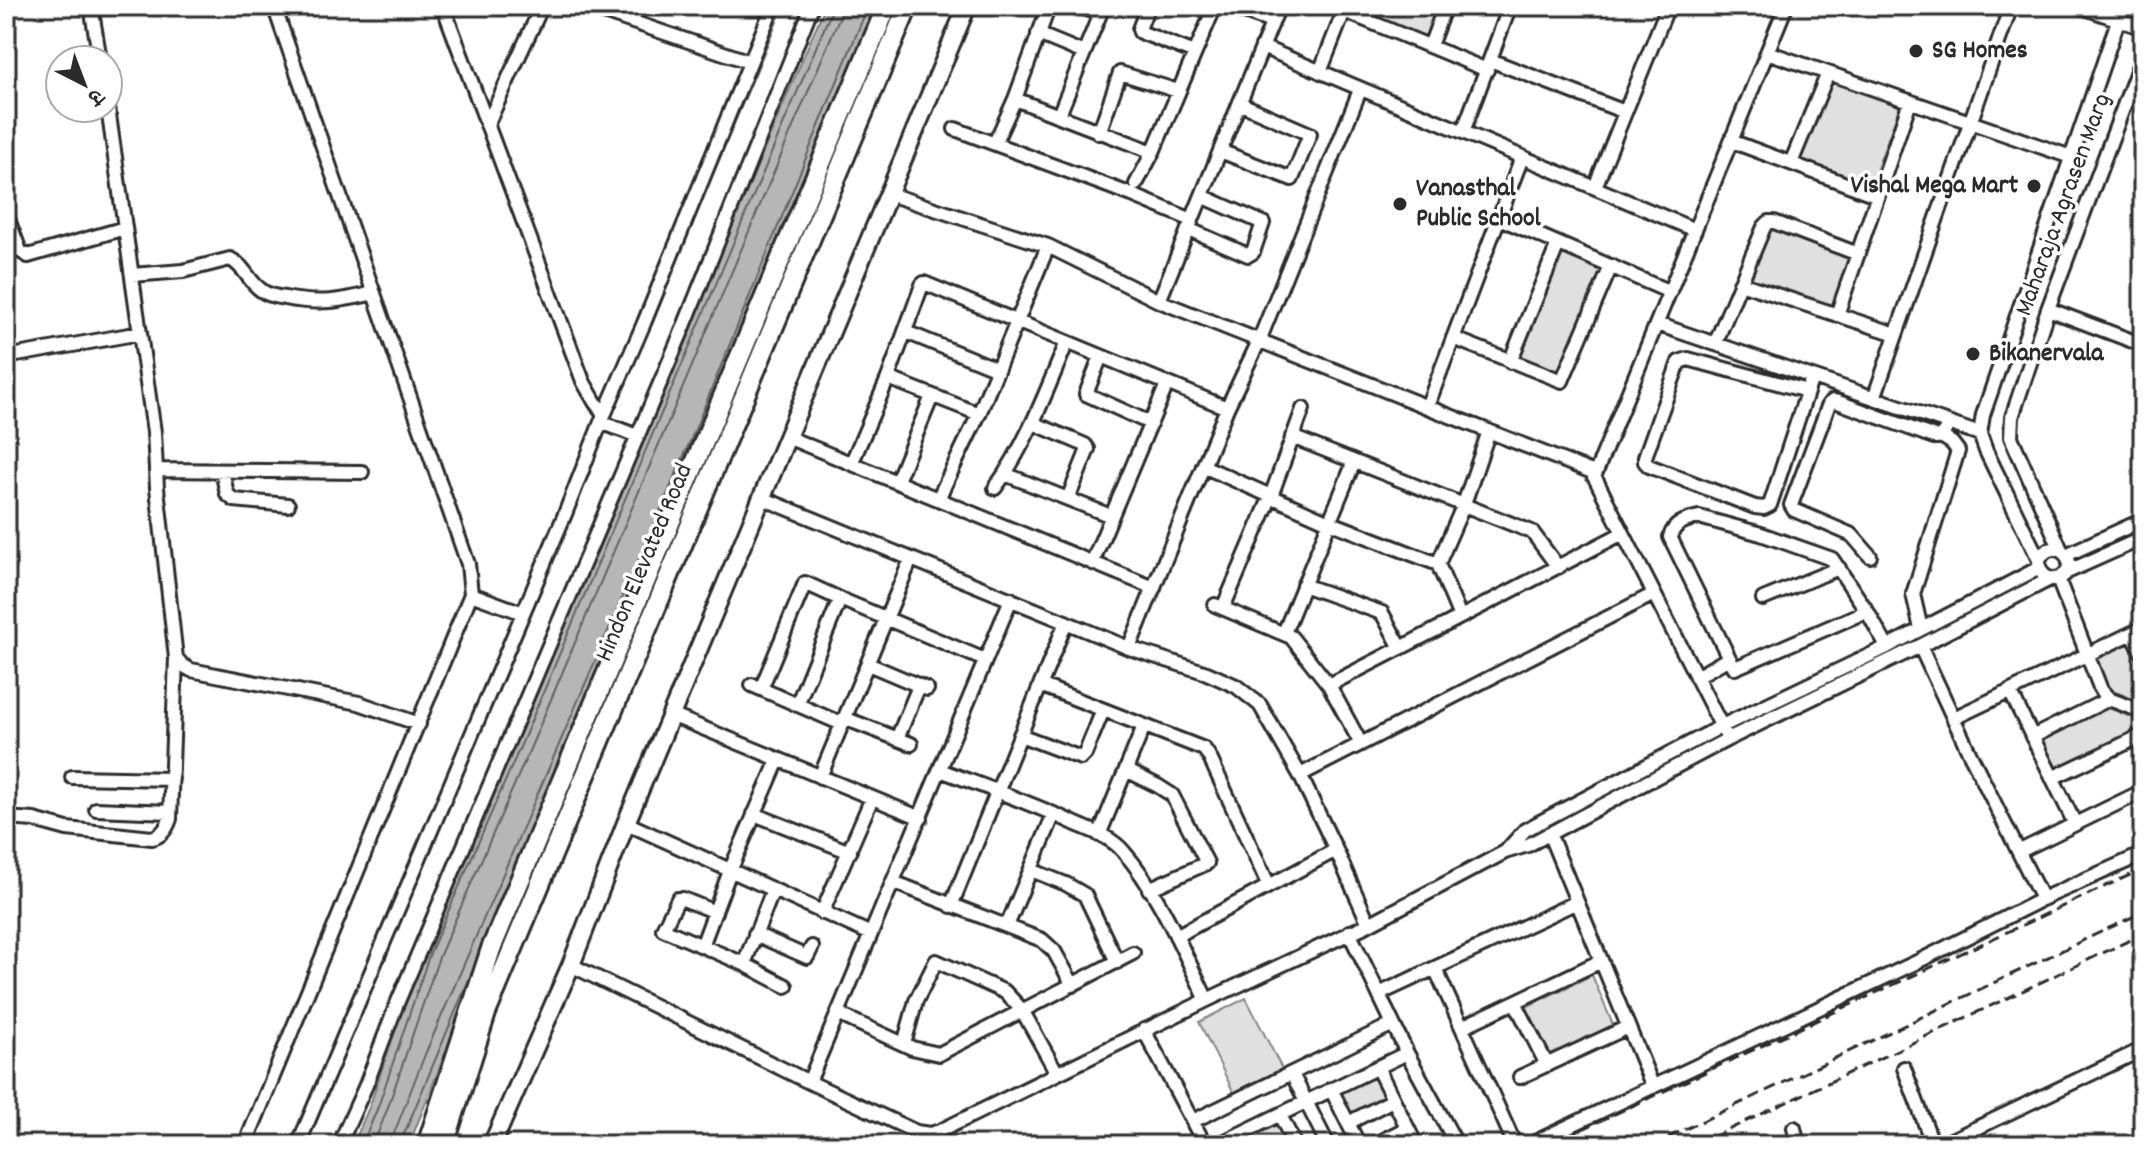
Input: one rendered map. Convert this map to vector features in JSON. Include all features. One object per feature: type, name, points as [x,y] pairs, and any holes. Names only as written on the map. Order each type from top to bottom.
[{"type":"highway","name":"Hindon Elevated Road","points":[[427,1145],[497,935],[887,6]]},
{"type":"highway","name":"Hindon Elevated Road","points":[[444,1145],[492,998],[908,6]]},
{"type":"main road","points":[[492,1145],[571,965],[626,823],[967,6]]},
{"type":"street","points":[[91,6],[97,44]]},
{"type":"street","points":[[245,1145],[471,594],[468,564],[274,6]]},
{"type":"street","points":[[443,6],[583,381],[604,420],[637,436]]},
{"type":"street","points":[[487,125],[542,6]]},
{"type":"street","points":[[586,6],[750,62]]},
{"type":"street","points":[[298,1145],[565,514],[773,6]]},
{"type":"street","points":[[339,1145],[683,329],[812,6]]},
{"type":"street","points":[[995,143],[1015,99],[1049,6]]},
{"type":"street","points":[[1059,115],[1101,10],[1079,6]]},
{"type":"street","points":[[1148,6],[1140,32],[1195,53]]},
{"type":"street","points":[[1136,184],[1153,152],[1215,6]]},
{"type":"street","points":[[1228,6],[1272,22]]},
{"type":"street","points":[[1159,301],[1279,6]]},
{"type":"street","points":[[1463,132],[1510,6]]},
{"type":"street","points":[[1595,187],[1668,6]]},
{"type":"street","points":[[1594,477],[1786,6]]},
{"type":"street","points":[[1874,398],[2011,6]]},
{"type":"street","points":[[2079,6],[2143,28]]},
{"type":"street","name":"Maharaja Agrasen Marg","points":[[1980,434],[1983,415],[2123,6]]},
{"type":"street","points":[[1320,72],[1345,8],[1430,46],[1625,112]]},
{"type":"street","points":[[1430,46],[1440,8]]},
{"type":"street","points":[[1038,34],[1084,53]]},
{"type":"street","points":[[1262,47],[1695,230]]},
{"type":"street","points":[[1767,52],[2071,157]]},
{"type":"street","name":"Maharaja Agrasen Marg","points":[[2064,552],[2011,437],[2012,417],[2048,309],[2143,55]]},
{"type":"street","points":[[1099,133],[1120,73],[1178,91]]},
{"type":"street","points":[[1791,163],[1828,73]]},
{"type":"street","points":[[1129,648],[1227,408],[1259,341],[1360,90]]},
{"type":"street","points":[[1015,99],[1153,152]]},
{"type":"street","points":[[1837,315],[1910,101]]},
{"type":"street","points":[[1220,151],[1292,179],[1310,134],[1241,104]]},
{"type":"street","points":[[6,818],[34,820],[67,829],[152,838],[162,834],[167,827],[170,812],[176,658],[154,432],[110,124]]},
{"type":"street","points":[[955,129],[1190,225],[1248,255],[1253,252],[1263,223],[1202,196]]},
{"type":"street","points":[[1731,141],[1878,196]]},
{"type":"street","points":[[1427,407],[1522,157]]},
{"type":"street","points":[[889,194],[1048,246],[1159,301],[1592,472],[1728,739]]},
{"type":"street","points":[[6,214],[20,251],[28,256],[125,228]]},
{"type":"street","points":[[1499,218],[1670,292]]},
{"type":"street","points":[[1715,344],[1764,227],[1769,222],[1858,254]]},
{"type":"street","points":[[1510,362],[1558,244]]},
{"type":"street","points":[[938,499],[979,414],[1048,246]]},
{"type":"street","points":[[132,275],[183,271],[230,259],[240,265],[260,290],[297,301],[330,303],[374,293]]},
{"type":"street","points":[[1453,338],[1562,381],[1611,266]]},
{"type":"street","points":[[852,462],[924,283],[1227,408]]},
{"type":"street","points":[[1740,283],[1896,334]]},
{"type":"street","points":[[2048,309],[2143,345]]},
{"type":"street","points":[[1657,324],[1980,434],[2042,573],[2058,577]]},
{"type":"street","points":[[906,332],[997,369]]},
{"type":"street","points":[[6,357],[140,333]]},
{"type":"street","points":[[995,488],[1033,423],[1067,342]]},
{"type":"street","points":[[1101,356],[1086,394],[1150,423]]},
{"type":"street","points":[[1807,391],[1683,359],[1679,362],[1645,462],[1755,507],[1770,505],[1812,377]]},
{"type":"street","points":[[888,378],[979,414]]},
{"type":"street","points":[[1092,563],[1167,384]]},
{"type":"street","points":[[897,481],[932,396]]},
{"type":"street","points":[[1870,556],[1852,535],[1794,510],[1791,505],[1829,404],[1833,401],[1934,437],[1941,436],[1958,451],[1913,594],[1921,629]]},
{"type":"street","points":[[1303,409],[1271,496],[1219,606],[1284,633],[1297,642],[1329,685],[1361,744]]},
{"type":"street","points":[[1033,423],[1088,449],[1068,499]]},
{"type":"street","points":[[1941,436],[1948,423]]},
{"type":"street","points":[[1460,617],[1438,564],[1464,504],[1489,431]]},
{"type":"street","points":[[787,437],[1154,588]]},
{"type":"street","points":[[1292,437],[1532,532],[1558,567]]},
{"type":"street","points":[[1284,633],[1354,462]]},
{"type":"street","points":[[1203,466],[1329,522],[1438,564]]},
{"type":"street","points":[[156,470],[362,472]]},
{"type":"street","points":[[222,471],[227,494],[234,500],[288,505]]},
{"type":"street","points":[[1005,474],[1111,516]]},
{"type":"street","points":[[762,498],[1129,648],[1207,673],[1236,686],[1260,705],[1300,775],[1369,924]]},
{"type":"street","points":[[1867,611],[1735,668],[1670,537],[1674,527],[1699,517],[1761,534],[1831,559],[1867,611],[1887,647]]},
{"type":"street","points":[[1505,852],[1525,830],[1722,726],[1921,629],[2039,564],[2046,551],[2064,552],[2143,520]]},
{"type":"street","points":[[1329,685],[1623,533]]},
{"type":"street","points":[[571,965],[809,1082],[916,1132],[930,1134],[949,1128],[1144,1030],[1369,924],[1505,852],[1528,845],[1728,739],[2143,538]]},
{"type":"street","points":[[2058,577],[2069,562],[2064,552]]},
{"type":"street","points":[[820,777],[911,559]]},
{"type":"street","points":[[1763,599],[1839,568]]},
{"type":"street","points":[[2058,577],[2101,690],[2109,699],[2143,712]]},
{"type":"street","points":[[911,744],[797,705],[756,687],[805,583],[985,660]]},
{"type":"street","points":[[1303,585],[1382,613],[1401,648]]},
{"type":"street","points":[[471,594],[523,613]]},
{"type":"street","points":[[1300,775],[1654,594]]},
{"type":"street","points":[[797,705],[840,599]]},
{"type":"street","points":[[809,1082],[1011,599]]},
{"type":"street","points":[[951,906],[1066,622]]},
{"type":"street","points":[[1954,718],[2138,631],[2143,655]]},
{"type":"street","points":[[1920,646],[2020,851],[2040,900]]},
{"type":"street","points":[[176,658],[191,670],[359,703],[419,724]]},
{"type":"street","points":[[1696,677],[1729,658]]},
{"type":"street","points":[[868,664],[923,688],[897,739]]},
{"type":"street","points":[[1040,685],[1201,747],[1207,752],[1269,886]]},
{"type":"street","points":[[2010,691],[2075,824]]},
{"type":"street","points":[[2032,737],[2109,699]]},
{"type":"street","points":[[1020,735],[1080,758],[1085,754],[1103,710]]},
{"type":"street","points":[[671,715],[921,818]]},
{"type":"street","points":[[1099,835],[1144,726]]},
{"type":"street","points":[[2052,778],[2143,735]]},
{"type":"street","points":[[702,946],[730,871],[778,760]]},
{"type":"street","points":[[940,770],[1106,837],[1124,852],[1176,936],[1207,1000]]},
{"type":"street","points":[[1126,770],[1172,795],[1207,863],[1149,889]]},
{"type":"street","points":[[72,777],[172,779]]},
{"type":"street","points":[[2020,851],[2143,791]]},
{"type":"street","points":[[822,913],[872,798]]},
{"type":"street","points":[[96,809],[170,812]]},
{"type":"street","points":[[754,814],[850,852]]},
{"type":"street","points":[[1007,926],[1054,814]]},
{"type":"street","points":[[626,823],[871,934]]},
{"type":"street","points":[[1549,833],[1653,1087]]},
{"type":"street","points":[[1176,936],[1336,850]]},
{"type":"street","points":[[1529,1145],[1917,962],[2040,900],[2143,854]]},
{"type":"street","points":[[1031,870],[1083,893],[1117,962]]},
{"type":"street","points":[[893,882],[1046,943],[1054,951],[1073,985]]},
{"type":"street","points":[[744,964],[773,890]]},
{"type":"street","points":[[715,912],[678,899],[663,929],[786,986]]},
{"type":"street","points":[[1379,994],[1577,902]]},
{"type":"street","points":[[1349,932],[1407,1053],[1456,1144]]},
{"type":"street","points":[[755,934],[807,957],[812,947]]},
{"type":"street","points":[[838,1014],[904,1044],[939,1054],[1133,953]]},
{"type":"street","points":[[904,1044],[916,1001],[936,961],[1005,992],[1022,1010],[1057,1073]]},
{"type":"street","points":[[1462,1027],[1601,961]]},
{"type":"street","points":[[1435,968],[1515,1145]]},
{"type":"street","points":[[1515,1002],[1547,1065]]},
{"type":"street","points":[[1193,1121],[1393,1024]]},
{"type":"street","points":[[1520,1077],[1628,1027]]},
{"type":"street","points":[[1144,1030],[1205,1145]]},
{"type":"street","points":[[1941,1145],[2143,1049]]},
{"type":"street","points":[[1217,1145],[1232,1142],[1407,1053]]},
{"type":"street","points":[[1377,1067],[1416,1145]]},
{"type":"street","points":[[1904,1068],[1933,1145]]},
{"type":"street","points":[[1292,1074],[1328,1145]]},
{"type":"street","points":[[1331,1089],[1359,1145]]},
{"type":"street","points":[[1348,1123],[1393,1100]]},
{"type":"street","points":[[1280,1115],[1295,1145]]},
{"type":"street","points":[[1373,1145],[1407,1128]]},
{"type":"street","points":[[1794,1128],[1798,1145]]},
{"type":"shaded area","points":[[1351,6],[1422,6],[1438,13],[1427,41],[1349,9]]},
{"type":"shaded area","points":[[1830,80],[1900,106],[1870,187],[1800,161]]},
{"type":"shaded area","points":[[1771,227],[1852,256],[1832,310],[1751,280]]},
{"type":"shaded area","points":[[1561,251],[1602,269],[1558,375],[1516,358]]},
{"type":"shaded area","points":[[2130,638],[2143,665],[2143,703],[2108,689],[2093,657]]},
{"type":"shaded area","points":[[2106,707],[2143,722],[2143,731],[2056,772],[2040,738]]},
{"type":"shaded area","points":[[1592,975],[1613,1025],[1549,1056],[1526,1007]]},
{"type":"shaded area","points":[[1246,998],[1282,1069],[1234,1093],[1199,1022]]},
{"type":"shaded area","points":[[1376,1072],[1389,1099],[1349,1119],[1336,1092]]},
{"type":"shaded area","points":[[1278,1121],[1289,1145],[1240,1145],[1238,1141]]},
{"type":"water","points":[[825,6],[887,6],[709,444],[443,1059],[409,1145],[353,1145],[370,1105],[422,950]]},
{"type":"waterway","points":[[655,311],[783,6]]},
{"type":"waterway","points":[[609,422],[645,337]]},
{"type":"waterway","points":[[587,474],[606,429]]},
{"type":"waterway","points":[[306,1145],[450,802]]},
{"type":"railway","points":[[1548,1145],[2143,869]]},
{"type":"railway","points":[[1652,1145],[2143,912]]},
{"type":"railway","points":[[1696,1145],[2143,934]]},
{"type":"place","name":"SG Homes","points":[[1916,51]]},
{"type":"place","name":"Vishal Mega Mart","points":[[2034,186]]},
{"type":"place","name":"Vanasthal Public School","points":[[1400,204]]},
{"type":"place","name":"Bikanervala","points":[[1973,354]]}]
